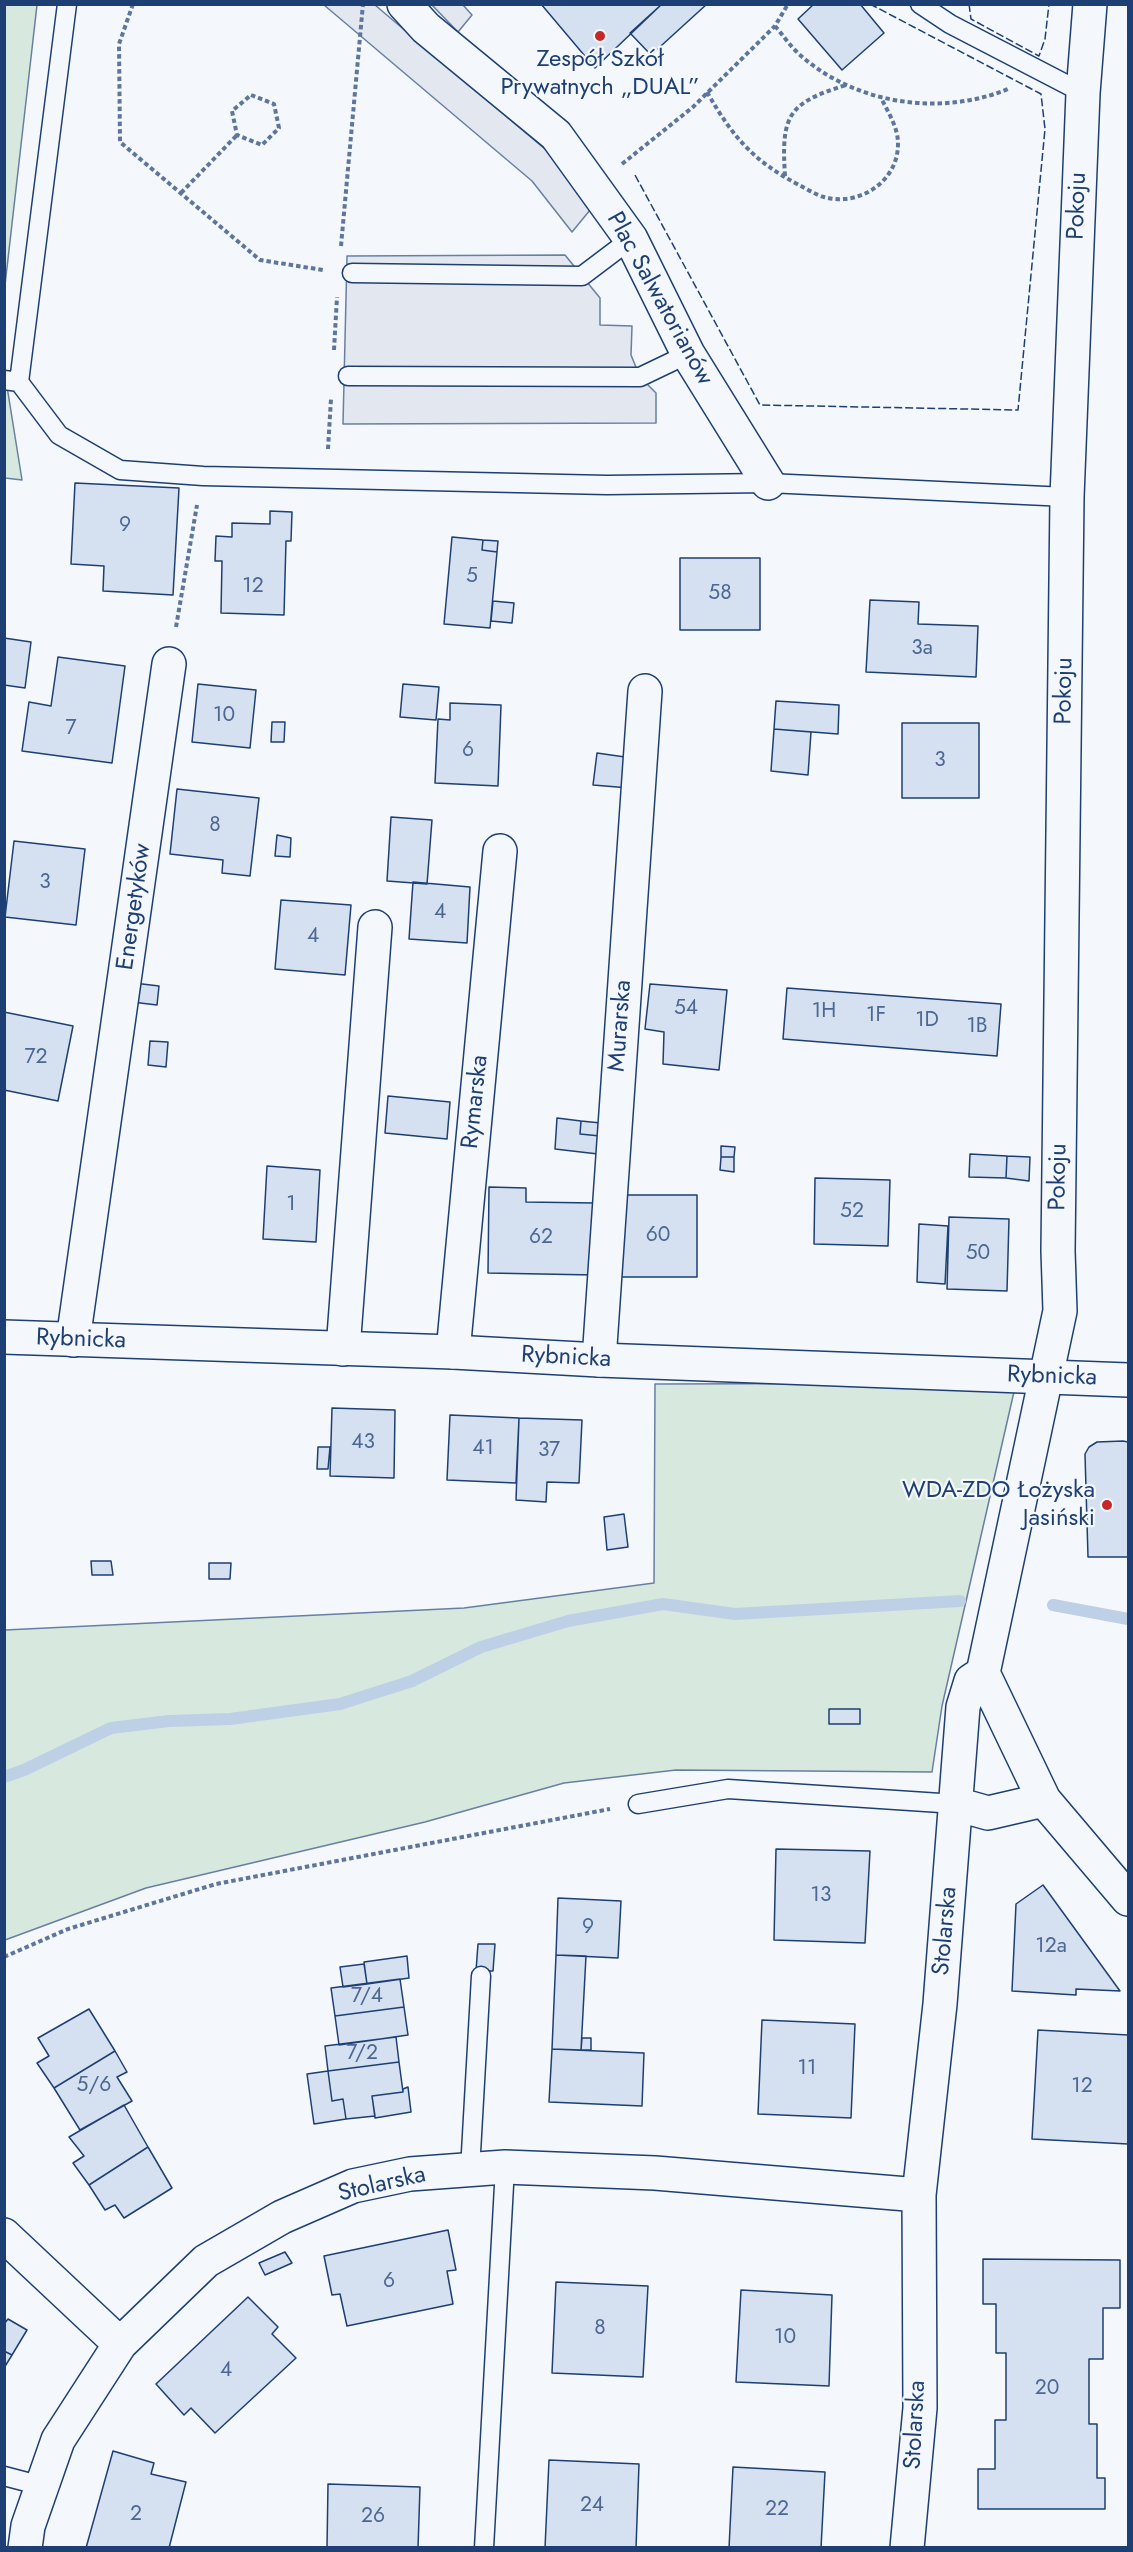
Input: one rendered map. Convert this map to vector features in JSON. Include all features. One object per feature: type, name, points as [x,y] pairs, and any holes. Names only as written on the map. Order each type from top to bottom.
[{"type":"street","name":"Plac Salwatorianów","points":[[404,4],[426,28],[555,135],[631,239],[688,354],[768,483]]},
{"type":"street","name":"Pokoju","points":[[1045,1377],[1060,1311],[1058,1251],[1067,497],[1083,93],[1090,4]]},
{"type":"street","name":"Energetyków","points":[[73,1340],[169,664]]},
{"type":"street","name":"Murarska","points":[[598,1360],[645,691]]},
{"type":"street","name":"Rymarska","points":[[453,1352],[500,851]]},
{"type":"street","points":[[343,1348],[375,927]]},
{"type":"street","name":"Rybnicka","points":[[4,1337],[453,1352],[598,1360],[1128,1380]]},
{"type":"street","name":"Stolarska","points":[[907,2547],[920,2408],[919,2195],[940,2004],[963,1707],[971,1681],[983,1673],[1045,1377]]},
{"type":"street","points":[[983,1673],[1044,1800],[1117,1883],[1128,1899]]},
{"type":"street","points":[[956,1804],[988,1813],[1044,1800]]},
{"type":"street","name":"Stolarska","points":[[25,2547],[28,2526],[58,2440],[120,2344],[206,2261],[282,2217],[353,2186],[410,2174],[505,2167],[655,2173],[919,2195]]},
{"type":"street","points":[[4,2235],[120,2344]]},
{"type":"lane","points":[[67,4],[12,381],[59,435],[120,470],[202,476],[607,485],[768,483],[1067,497]]},
{"type":"lane","points":[[920,4],[950,24],[1083,93]]},
{"type":"lane","points":[[352,273],[582,276],[631,239]]},
{"type":"lane","points":[[348,376],[640,377],[688,354]]},
{"type":"lane","points":[[638,1804],[728,1789],[956,1804]]},
{"type":"lane","points":[[470,2170],[481,1976]]},
{"type":"lane","points":[[484,2547],[505,2167]]},
{"type":"lane","points":[[4,2476],[42,2487]]},
{"type":"path","points":[[133,4],[119,44],[120,142],[260,260],[327,271]]},
{"type":"path","points":[[341,249],[363,4]]},
{"type":"path","points":[[592,186],[647,146],[707,92],[775,26],[788,4]]},
{"type":"path","points":[[775,26],[798,53],[818,69],[846,85],[880,96],[905,102],[941,104],[973,101],[1013,87]]},
{"type":"path","points":[[785,177],[783,148],[786,129],[794,111],[806,99],[846,85]]},
{"type":"path","points":[[707,92],[726,126],[744,147],[766,166],[824,197],[852,200],[876,189],[890,171],[897,152],[897,135],[880,96]]},
{"type":"path","points":[[251,95],[274,104],[279,129],[261,145],[237,135],[232,111],[251,95]]},
{"type":"path","points":[[181,193],[237,135]]},
{"type":"path","points":[[334,352],[337,296]]},
{"type":"path","points":[[326,477],[331,398]]},
{"type":"path","points":[[169,664],[202,476]]},
{"type":"path","points":[[4,1957],[68,1929],[216,1884],[638,1804]]},
{"type":"shaded area","points":[[4,5],[37,5],[5,285]]},
{"type":"shaded area","points":[[324,5],[375,5],[552,155],[595,204],[572,232],[532,181]]},
{"type":"shaded area","points":[[432,5],[463,5],[472,15],[458,32]]},
{"type":"shaded area","points":[[565,255],[600,298],[600,325],[632,326],[631,355],[640,377],[656,393],[656,423],[343,424],[347,256]]},
{"type":"shaded area","points":[[5,374],[22,480],[5,478]]},
{"type":"shaded area","points":[[1016,1383],[942,1706],[932,1772],[676,1770],[564,1783],[425,1822],[146,1888],[5,1940],[5,1630],[464,1608],[654,1583],[655,1384]]},
{"type":"building","name":"Zespół Szkół Prywatnych „DUAL”","points":[[541,4],[662,4],[595,68]]},
{"type":"building","points":[[662,4],[707,4],[651,55],[630,33]]},
{"type":"building","points":[[814,4],[860,4],[884,33],[842,70],[798,19]]},
{"type":"building","points":[[75,483],[179,488],[173,595],[103,591],[104,566],[71,564]]},
{"type":"building","points":[[270,511],[292,512],[291,541],[286,541],[284,615],[221,613],[222,561],[215,561],[216,536],[232,537],[232,523],[270,524]]},
{"type":"building","points":[[452,537],[483,540],[482,550],[497,552],[490,628],[444,624]]},
{"type":"building","points":[[483,540],[498,541],[497,552],[482,550]]},
{"type":"building","points":[[680,558],[760,558],[760,630],[680,630]]},
{"type":"building","points":[[870,600],[919,602],[918,624],[978,626],[976,677],[866,672]]},
{"type":"building","points":[[493,601],[514,603],[512,623],[491,621]]},
{"type":"building","points":[[4,638],[31,642],[25,688],[4,685]]},
{"type":"building","points":[[58,657],[125,666],[112,763],[22,751],[29,702],[51,706]]},
{"type":"building","points":[[198,684],[256,690],[250,748],[192,742]]},
{"type":"building","points":[[403,684],[439,687],[436,720],[400,717]]},
{"type":"building","points":[[776,701],[839,705],[838,734],[774,729]]},
{"type":"building","points":[[450,703],[501,705],[498,786],[435,783],[438,719],[450,720]]},
{"type":"building","points":[[272,722],[285,722],[284,742],[271,742]]},
{"type":"building","points":[[902,723],[979,723],[979,798],[902,798]]},
{"type":"building","points":[[774,729],[811,732],[808,775],[771,771]]},
{"type":"building","points":[[597,753],[632,758],[629,788],[593,785]]},
{"type":"building","points":[[177,789],[259,798],[250,876],[222,873],[223,860],[170,854]]},
{"type":"building","points":[[391,817],[432,820],[427,884],[387,881]]},
{"type":"building","points":[[277,835],[291,838],[290,857],[275,856]]},
{"type":"building","points":[[14,841],[85,849],[76,925],[5,917]]},
{"type":"building","points":[[413,882],[470,887],[467,943],[409,939]]},
{"type":"building","points":[[281,900],[351,905],[345,975],[275,969]]},
{"type":"building","points":[[134,983],[159,986],[157,1005],[132,1002]]},
{"type":"building","points":[[650,984],[727,990],[719,1070],[663,1064],[664,1032],[645,1029]]},
{"type":"building","points":[[787,988],[1001,1004],[997,1056],[783,1039]]},
{"type":"building","points":[[4,1012],[73,1026],[58,1101],[4,1090]]},
{"type":"building","points":[[150,1041],[168,1042],[166,1067],[148,1065]]},
{"type":"building","points":[[388,1096],[450,1102],[447,1139],[385,1133]]},
{"type":"building","points":[[557,1118],[581,1121],[580,1134],[600,1136],[598,1154],[555,1149]]},
{"type":"building","points":[[581,1121],[601,1123],[600,1136],[580,1134]]},
{"type":"building","points":[[721,1146],[735,1147],[734,1157],[721,1157]]},
{"type":"building","points":[[970,1154],[1007,1156],[1006,1178],[969,1177]]},
{"type":"building","points":[[1007,1156],[1030,1157],[1029,1181],[1006,1178]]},
{"type":"building","points":[[721,1157],[734,1157],[734,1172],[720,1170]]},
{"type":"building","points":[[267,1166],[320,1170],[316,1242],[263,1239]]},
{"type":"building","points":[[815,1178],[890,1180],[888,1246],[814,1244]]},
{"type":"building","points":[[489,1187],[526,1188],[526,1202],[595,1203],[594,1275],[488,1273]]},
{"type":"building","points":[[620,1195],[697,1195],[697,1277],[619,1277]]},
{"type":"building","points":[[949,1217],[1009,1219],[1007,1291],[947,1289]]},
{"type":"building","points":[[919,1224],[948,1226],[945,1284],[917,1282]]},
{"type":"building","points":[[332,1408],[395,1410],[394,1478],[330,1476]]},
{"type":"building","points":[[450,1415],[519,1418],[516,1483],[447,1480]]},
{"type":"building","points":[[519,1418],[582,1420],[579,1483],[547,1482],[546,1502],[516,1500]]},
{"type":"building","name":"WDA-ZDO Łożyska Jasiński","points":[[1097,1442],[1128,1442],[1128,1557],[1088,1557],[1085,1454],[1089,1447]]},
{"type":"building","points":[[318,1447],[330,1447],[328,1469],[317,1469]]},
{"type":"building","points":[[624,1514],[628,1547],[607,1550],[604,1517]]},
{"type":"building","points":[[91,1561],[111,1561],[113,1575],[92,1575]]},
{"type":"building","points":[[209,1563],[231,1563],[230,1579],[209,1579]]},
{"type":"building","points":[[829,1709],[860,1709],[860,1724],[829,1724]]},
{"type":"building","points":[[776,1849],[870,1851],[865,1943],[774,1940]]},
{"type":"building","points":[[1043,1885],[1120,1991],[1076,1989],[1076,1995],[1012,1991],[1016,1904]]},
{"type":"building","points":[[558,1898],[621,1901],[618,1958],[556,1955]]},
{"type":"building","points":[[478,1944],[495,1944],[493,1971],[476,1971]]},
{"type":"building","points":[[556,1955],[586,1956],[581,2050],[552,2049]]},
{"type":"building","points":[[407,1956],[409,1978],[367,1984],[364,1962]]},
{"type":"building","points":[[364,1964],[367,1984],[343,1987],[340,1967]]},
{"type":"building","points":[[400,1979],[404,2007],[335,2016],[331,1988]]},
{"type":"building","points":[[404,2007],[408,2035],[339,2045],[335,2016]]},
{"type":"building","points":[[89,2009],[115,2051],[54,2088],[37,2063],[49,2056],[38,2038]]},
{"type":"building","points":[[762,2020],[855,2024],[851,2118],[758,2114]]},
{"type":"building","points":[[1038,2030],[1128,2035],[1128,2144],[1032,2139]]},
{"type":"building","points":[[396,2037],[399,2062],[328,2071],[325,2046]]},
{"type":"building","points":[[582,2038],[591,2038],[591,2050],[581,2050]]},
{"type":"building","points":[[552,2049],[644,2053],[642,2106],[549,2102]]},
{"type":"building","points":[[115,2051],[127,2072],[117,2077],[132,2101],[80,2130],[54,2088]]},
{"type":"building","points":[[399,2062],[403,2092],[372,2096],[375,2116],[346,2119],[343,2099],[332,2101],[328,2071]]},
{"type":"building","points":[[328,2071],[332,2101],[343,2099],[346,2119],[314,2124],[307,2074]]},
{"type":"building","points":[[408,2087],[411,2112],[375,2118],[372,2096],[403,2092],[403,2089]]},
{"type":"building","points":[[124,2105],[148,2147],[89,2185],[73,2163],[84,2156],[69,2137]]},
{"type":"building","points":[[148,2147],[172,2188],[124,2218],[115,2205],[105,2210],[89,2185]]},
{"type":"building","points":[[448,2230],[456,2270],[447,2271],[453,2304],[347,2326],[340,2294],[332,2295],[324,2256]]},
{"type":"building","points":[[285,2252],[292,2263],[265,2275],[259,2263]]},
{"type":"building","points":[[983,2259],[1120,2260],[1120,2308],[1103,2308],[1103,2359],[1089,2359],[1089,2424],[1097,2424],[1097,2478],[1105,2478],[1105,2509],[978,2509],[978,2469],[995,2469],[995,2420],[1006,2420],[1006,2353],[996,2353],[996,2304],[983,2304]]},
{"type":"building","points":[[556,2282],[648,2286],[643,2377],[552,2373]]},
{"type":"building","points":[[741,2290],[832,2295],[829,2386],[736,2382]]},
{"type":"building","points":[[248,2297],[278,2327],[272,2334],[296,2358],[215,2433],[191,2408],[184,2415],[156,2384]]},
{"type":"building","points":[[8,2319],[27,2330],[12,2355],[4,2351],[4,2324]]},
{"type":"building","points":[[4,2351],[12,2355],[4,2368]]},
{"type":"building","points":[[113,2451],[154,2463],[151,2474],[186,2482],[169,2548],[86,2548]]},
{"type":"building","points":[[549,2460],[639,2464],[636,2548],[545,2548]]},
{"type":"building","points":[[733,2467],[825,2472],[821,2548],[729,2548]]},
{"type":"building","points":[[328,2484],[420,2487],[418,2548],[327,2548]]},
{"type":"waterway","points":[[4,1777],[24,1770],[111,1728],[169,1721],[230,1719],[340,1704],[412,1681],[481,1647],[568,1621],[663,1604],[735,1614],[960,1601]]},
{"type":"waterway","points":[[1053,1605],[1128,1619]]},
{"type":"fence","points":[[635,175],[760,405],[1018,410],[1045,129],[1041,94],[870,4]]},
{"type":"fence","points":[[969,4],[971,19],[1039,56],[1045,39],[1049,4]]},
{"type":"place","name":"Zespół Szkół Prywatnych „DUAL”","points":[[600,36]]},
{"type":"place","name":"WDA-ZDO Łożyska Jasiński","points":[[1107,1505]]}]
